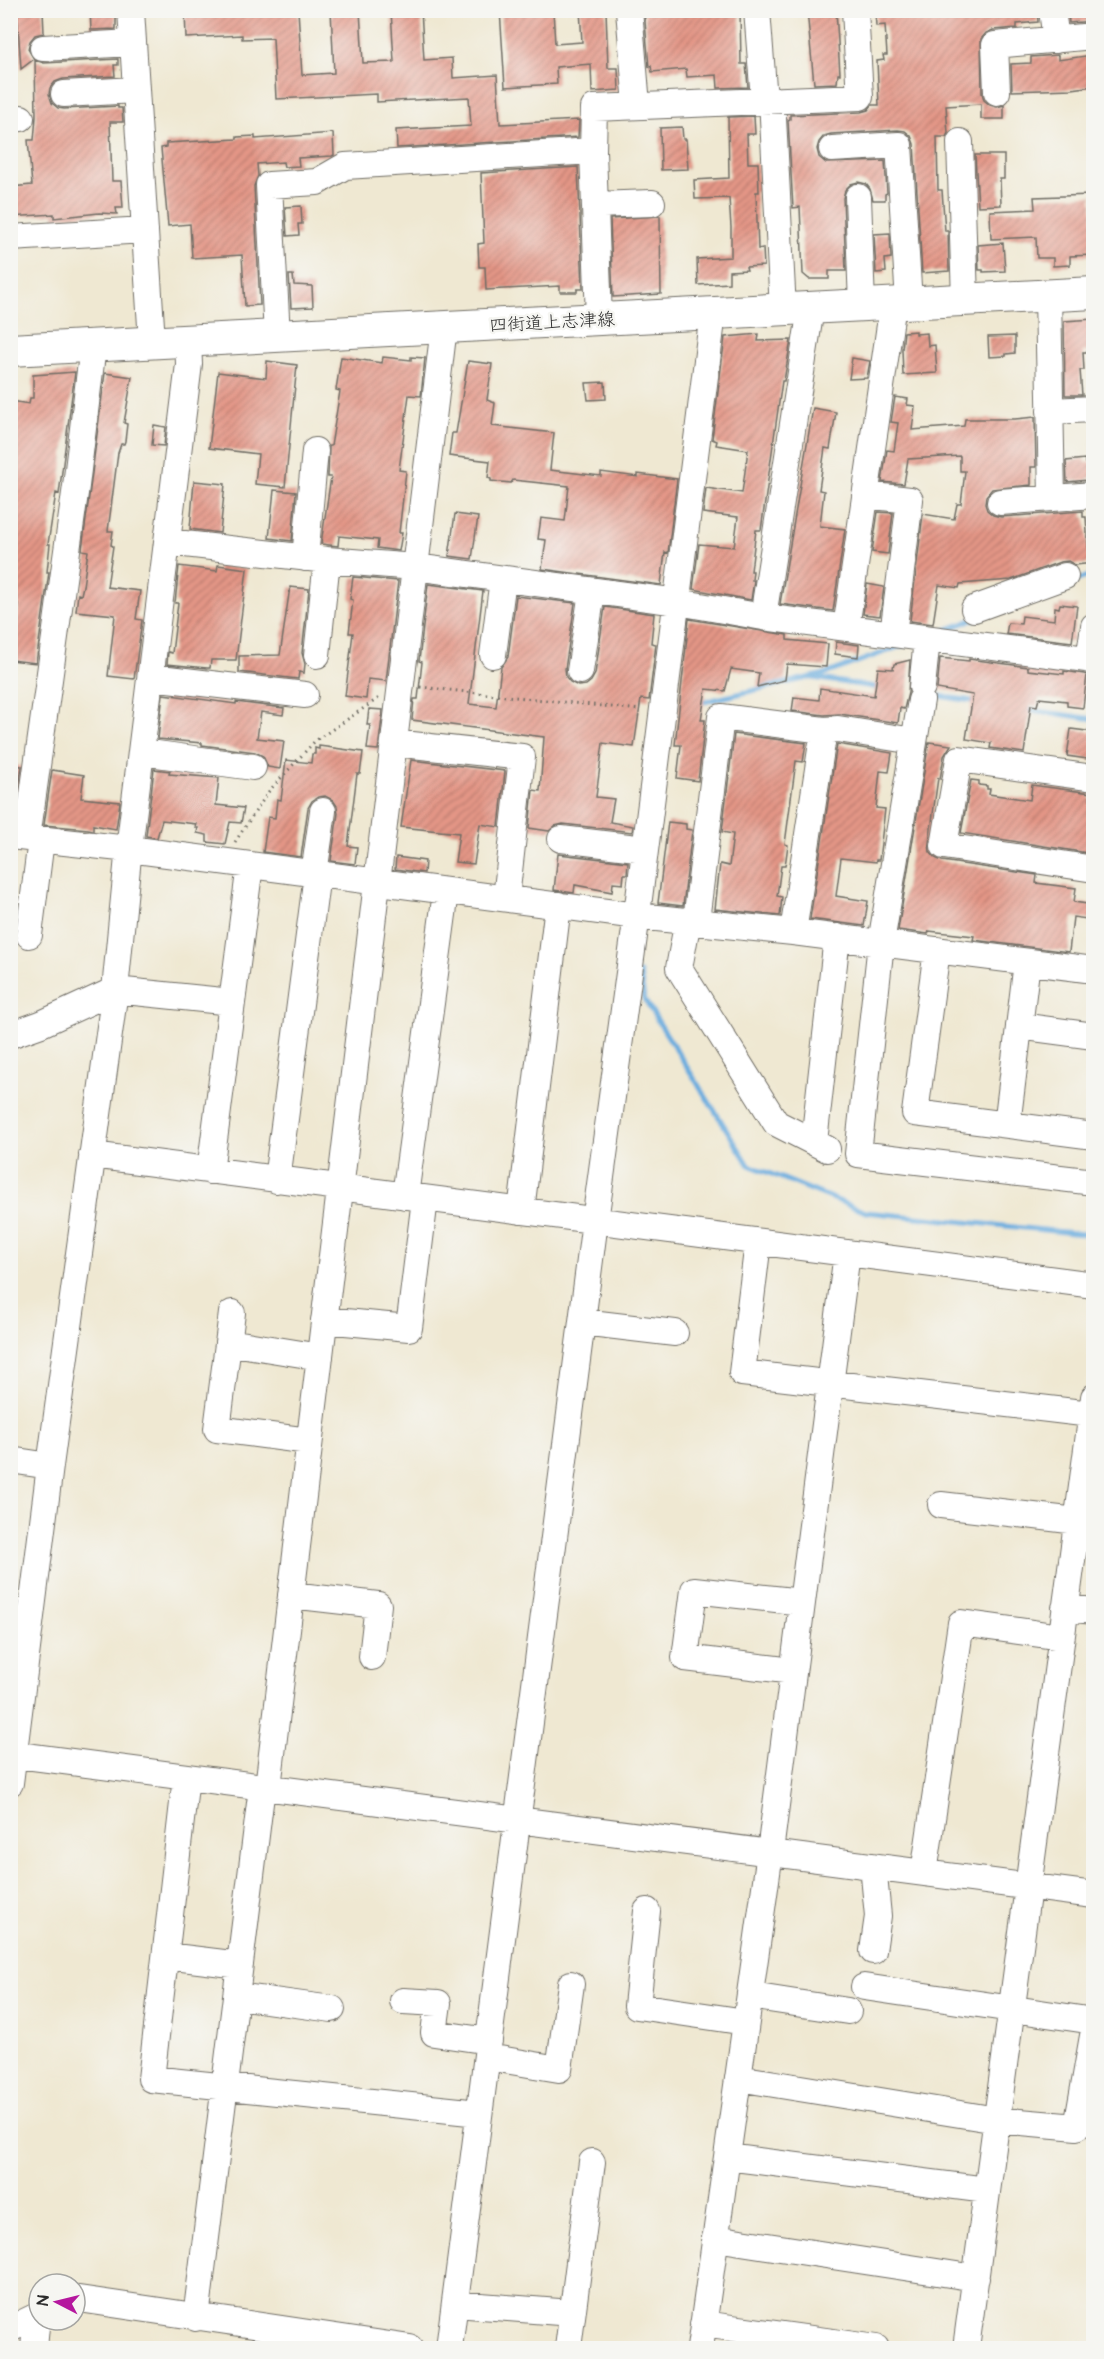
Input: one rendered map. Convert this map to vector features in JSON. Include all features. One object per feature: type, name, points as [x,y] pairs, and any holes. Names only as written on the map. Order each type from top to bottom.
[{"type":"main road","name":"四街道上志津線","points":[[10,350],[1094,293]]},
{"type":"street","points":[[130,10],[152,342]]},
{"type":"street","points":[[629,10],[637,105]]},
{"type":"street","points":[[758,10],[797,309],[763,617]]},
{"type":"street","points":[[599,319],[592,151],[594,108],[860,97],[855,10]]},
{"type":"street","points":[[1052,10],[1056,40]]},
{"type":"street","points":[[997,92],[995,45],[1094,36]]},
{"type":"street","points":[[43,48],[132,43]]},
{"type":"street","points":[[64,94],[135,90]]},
{"type":"street","points":[[960,142],[965,300]]},
{"type":"street","points":[[832,148],[899,145],[901,303],[865,495],[846,628]]},
{"type":"street","points":[[278,336],[268,185],[317,183],[345,166],[592,151]]},
{"type":"street","points":[[858,197],[862,305]]},
{"type":"street","points":[[595,205],[652,203]]},
{"type":"street","points":[[10,238],[145,230]]},
{"type":"street","points":[[1048,295],[1052,498]]},
{"type":"street","points":[[449,2349],[595,1221],[644,917],[645,849],[713,313]]},
{"type":"street","points":[[196,2318],[240,1965],[291,1595],[444,327]]},
{"type":"street","points":[[10,1783],[114,990],[129,849],[189,364],[188,341]]},
{"type":"street","points":[[29,935],[26,838],[75,497],[93,346]]},
{"type":"street","points":[[1050,411],[1094,409]]},
{"type":"street","points":[[315,451],[317,655]]},
{"type":"street","points":[[865,495],[910,500],[893,634]]},
{"type":"street","points":[[1000,502],[1094,495]]},
{"type":"street","points":[[167,542],[316,559],[415,567],[678,602],[763,617],[1091,660],[1094,626]]},
{"type":"street","points":[[976,644],[972,626],[975,598],[1065,576]]},
{"type":"street","points":[[493,655],[503,579]]},
{"type":"street","points":[[580,671],[592,592]]},
{"type":"street","points":[[927,639],[922,694],[881,943],[858,1154],[1094,1182]]},
{"type":"street","points":[[151,677],[305,695]]},
{"type":"street","points":[[837,937],[820,1146],[776,1124],[679,968],[692,921],[721,717],[824,730],[838,729],[914,741]]},
{"type":"street","points":[[793,932],[824,730]]},
{"type":"street","points":[[394,742],[522,757],[506,898]]},
{"type":"street","points":[[142,752],[253,767]]},
{"type":"street","points":[[1094,778],[959,759],[944,846],[1094,868]]},
{"type":"street","points":[[277,1180],[323,811]]},
{"type":"street","points":[[26,838],[129,849],[644,917],[837,937],[1094,970]]},
{"type":"street","points":[[561,838],[645,849]]},
{"type":"street","points":[[210,1171],[250,865]]},
{"type":"street","points":[[324,1320],[409,1328],[415,1197],[446,892]]},
{"type":"street","points":[[520,1211],[558,905]]},
{"type":"street","points":[[937,950],[915,1113],[1094,1136]]},
{"type":"street","points":[[1007,1125],[1027,962]]},
{"type":"street","points":[[10,1035],[41,1024],[114,990],[232,1002]]},
{"type":"street","points":[[1019,1026],[1094,1036]]},
{"type":"street","points":[[92,1155],[1094,1285]]},
{"type":"street","points":[[758,1242],[742,1372],[830,1383],[1092,1406],[1083,1514],[1065,1608],[966,2349]]},
{"type":"street","points":[[847,1253],[770,1852],[701,2336],[876,2349]]},
{"type":"street","points":[[232,1313],[217,1429],[309,1441]]},
{"type":"street","points":[[582,1322],[675,1333]]},
{"type":"street","points":[[228,1342],[320,1357]]},
{"type":"street","points":[[10,1460],[50,1466]]},
{"type":"street","points":[[941,1505],[1083,1514]]},
{"type":"street","points":[[794,1671],[685,1658],[694,1590],[802,1602]]},
{"type":"street","points":[[291,1595],[378,1605],[372,1658]]},
{"type":"street","points":[[1065,1608],[1094,1611]]},
{"type":"street","points":[[924,1873],[961,1623],[1061,1637]]},
{"type":"street","points":[[12,1754],[1094,1894]]},
{"type":"street","points":[[186,1777],[152,2079],[479,2113]]},
{"type":"street","points":[[873,1866],[878,1916],[873,1951]]},
{"type":"street","points":[[647,1911],[637,2006],[746,2022]]},
{"type":"street","points":[[166,1956],[240,1965]]},
{"type":"street","points":[[403,2001],[438,2003],[434,2033],[559,2069],[571,1984]]},
{"type":"street","points":[[864,1987],[1094,2021]]},
{"type":"street","points":[[236,1996],[332,2009]]},
{"type":"street","points":[[750,1996],[848,2011]]},
{"type":"street","points":[[738,2078],[997,2120],[1077,2127],[1094,2030]]},
{"type":"street","points":[[727,2157],[987,2190]]},
{"type":"street","points":[[568,2349],[592,2162]]},
{"type":"street","points":[[715,2238],[976,2277]]},
{"type":"street","points":[[87,2301],[410,2349]]},
{"type":"street","points":[[455,2304],[572,2313]]},
{"type":"street","points":[[10,2329],[27,2321]]},
{"type":"street","points":[[34,2349],[36,2332]]},
{"type":"path","points":[[222,862],[270,791],[315,741],[401,685],[663,712]]},
{"type":"building","points":[[17,10],[43,10],[44,33],[35,35],[30,41],[28,49],[34,59],[21,69]]},
{"type":"building","points":[[90,10],[116,10],[116,29],[91,30]]},
{"type":"building","points":[[185,10],[298,10],[302,75],[334,73],[331,10],[360,10],[363,63],[394,62],[391,10],[421,10],[424,60],[452,58],[453,78],[497,75],[500,124],[579,120],[578,137],[397,148],[396,130],[471,126],[469,97],[377,102],[377,94],[276,99],[273,38],[242,39],[242,35],[186,38]]},
{"type":"building","points":[[500,10],[553,10],[555,44],[582,42],[580,10],[606,10],[608,68],[618,68],[619,90],[592,92],[591,64],[556,67],[557,84],[505,87]]},
{"type":"building","points":[[644,10],[740,10],[741,64],[746,64],[748,87],[718,88],[717,75],[687,77],[686,69],[652,72],[651,66],[649,67]]},
{"type":"building","points":[[807,10],[836,10],[840,74],[838,74],[837,83],[814,84]]},
{"type":"building","points":[[875,10],[1037,10],[1038,22],[1017,24],[1017,28],[993,30],[981,39],[984,100],[997,107],[1004,105],[1004,119],[981,119],[981,104],[946,106],[948,133],[946,137],[937,137],[938,190],[942,190],[945,231],[948,231],[949,271],[922,273],[914,144],[911,136],[905,131],[898,130],[831,134],[824,136],[819,142],[817,149],[819,157],[826,163],[885,161],[887,193],[885,200],[873,200],[866,184],[858,182],[851,184],[845,190],[843,198],[846,271],[829,271],[829,279],[809,279],[803,274],[800,207],[793,208],[788,120],[790,115],[861,112],[868,110],[872,105],[879,105],[877,61],[884,60],[883,55],[887,55],[885,25],[876,26]]},
{"type":"building","points":[[1068,10],[1094,10],[1094,21],[1069,23]]},
{"type":"building","points":[[1058,55],[1058,60],[1092,55],[1094,86],[1012,91],[1011,64],[1031,63],[1031,57]]},
{"type":"building","points":[[118,59],[118,65],[114,65],[115,76],[63,79],[55,82],[49,94],[52,103],[58,108],[118,106],[122,108],[123,122],[110,122],[112,181],[121,181],[123,208],[116,208],[117,214],[99,213],[54,218],[54,214],[10,217],[10,187],[32,185],[28,140],[34,140],[35,60],[44,63]]},
{"type":"building","points":[[754,116],[755,134],[747,134],[748,163],[758,163],[759,192],[756,192],[758,249],[763,248],[764,266],[729,271],[729,283],[698,285],[697,259],[731,257],[731,227],[729,198],[695,199],[694,180],[729,178],[728,117]]},
{"type":"building","points":[[682,127],[683,139],[686,139],[688,169],[661,170],[660,128]]},
{"type":"building","points":[[333,133],[334,155],[332,156],[298,158],[299,166],[284,167],[283,162],[257,164],[258,176],[254,186],[260,305],[245,306],[242,255],[192,258],[190,224],[168,226],[161,148],[166,147],[166,143]]},
{"type":"building","points":[[975,155],[1004,155],[1004,179],[1000,179],[1001,205],[978,206]]},
{"type":"building","points":[[578,167],[583,289],[577,289],[577,292],[560,292],[560,286],[486,290],[485,267],[479,267],[478,244],[484,243],[481,173]]},
{"type":"building","points":[[1092,195],[1094,255],[1070,256],[1070,265],[1053,266],[1053,258],[1037,258],[1036,237],[991,239],[990,211],[1035,209],[1034,197]]},
{"type":"building","points":[[301,206],[302,224],[298,224],[299,235],[287,236],[285,207]]},
{"type":"building","points":[[660,216],[661,294],[613,297],[610,219]]},
{"type":"building","points":[[890,233],[891,258],[885,259],[886,272],[876,273],[874,234]]},
{"type":"building","points":[[1003,243],[1005,271],[983,272],[979,270],[978,245]]},
{"type":"building","points":[[289,275],[293,275],[294,285],[312,286],[313,307],[291,308]]},
{"type":"building","points":[[1094,319],[1094,352],[1083,352],[1084,370],[1080,370],[1082,395],[1065,395],[1064,321]]},
{"type":"building","points":[[916,331],[916,334],[927,333],[928,346],[935,345],[937,373],[903,375],[904,332]]},
{"type":"building","points":[[759,334],[758,341],[791,340],[784,381],[782,381],[761,530],[756,530],[751,571],[753,571],[752,580],[754,580],[751,600],[693,589],[699,544],[734,547],[738,517],[703,513],[706,488],[742,493],[748,450],[716,445],[717,441],[712,439],[725,337]]},
{"type":"building","points":[[1015,336],[1015,353],[989,357],[988,337]]},
{"type":"building","points":[[341,357],[382,363],[383,357],[411,360],[411,357],[425,358],[421,396],[409,395],[399,470],[406,471],[399,551],[377,548],[378,540],[339,536],[338,546],[321,544],[331,477],[328,477],[329,446],[331,446],[340,391],[336,390]]},
{"type":"building","points":[[852,358],[870,361],[867,378],[849,379]]},
{"type":"building","points":[[267,361],[297,365],[285,487],[255,484],[258,454],[209,448],[218,372],[266,378]]},
{"type":"building","points":[[468,361],[492,364],[487,400],[495,403],[492,426],[554,433],[550,470],[601,476],[601,472],[677,479],[668,553],[665,552],[661,585],[542,569],[546,540],[538,539],[541,518],[565,521],[569,486],[513,480],[511,483],[491,481],[488,478],[490,461],[449,456],[452,433],[456,433]]},
{"type":"building","points":[[75,372],[59,494],[56,493],[48,544],[50,544],[47,572],[49,572],[36,663],[11,660],[19,604],[10,603],[10,401],[29,404],[30,398],[33,398],[33,375]]},
{"type":"building","points":[[105,373],[132,377],[124,423],[127,424],[125,441],[121,444],[118,453],[108,531],[113,531],[111,545],[113,546],[107,587],[140,591],[136,619],[142,620],[134,679],[108,676],[115,615],[76,611],[78,594],[81,595],[83,586],[88,551],[82,550]]},
{"type":"building","points":[[605,382],[606,399],[588,400],[586,383]]},
{"type":"building","points":[[895,397],[908,399],[907,405],[915,406],[912,430],[964,426],[965,419],[1035,417],[1036,467],[1031,467],[1031,485],[992,489],[986,496],[987,510],[1001,517],[1083,511],[1083,517],[1086,517],[1088,547],[1094,547],[1094,563],[1075,565],[1068,561],[1060,562],[1011,580],[960,584],[959,588],[939,585],[933,624],[910,621],[923,514],[954,519],[957,504],[961,504],[965,471],[960,471],[960,456],[908,459],[904,484],[882,482],[887,450],[894,451],[898,423],[891,422]]},
{"type":"building","points":[[813,408],[836,412],[830,449],[825,448],[819,490],[824,491],[820,526],[845,529],[833,611],[780,604]]},
{"type":"building","points":[[154,425],[166,427],[164,446],[152,445]]},
{"type":"building","points":[[1085,459],[1085,463],[1092,462],[1094,478],[1067,482],[1066,461]]},
{"type":"building","points":[[194,481],[225,484],[220,533],[190,529]]},
{"type":"building","points":[[274,490],[296,492],[292,541],[269,538]]},
{"type":"building","points":[[878,512],[893,513],[888,554],[872,552]]},
{"type":"building","points":[[455,514],[478,517],[472,559],[449,556]]},
{"type":"building","points":[[218,565],[247,569],[236,660],[211,660],[210,668],[167,664],[168,652],[172,653],[178,603],[175,603],[179,566],[217,571]]},
{"type":"building","points":[[353,577],[398,581],[386,681],[368,679],[366,699],[345,696],[353,633],[349,633]]},
{"type":"building","points":[[428,584],[483,591],[469,704],[496,707],[501,667],[508,657],[516,596],[575,603],[565,669],[566,677],[578,686],[586,685],[595,674],[605,607],[654,614],[651,643],[656,644],[649,700],[641,699],[634,747],[603,743],[596,797],[614,799],[610,822],[633,826],[632,832],[563,824],[549,831],[529,828],[533,790],[540,791],[544,737],[412,720],[414,699],[418,699],[422,662],[419,661]]},
{"type":"building","points":[[867,584],[884,587],[880,616],[863,614]]},
{"type":"building","points":[[290,587],[309,589],[302,653],[305,664],[304,673],[299,672],[298,679],[239,672],[239,656],[280,655]]},
{"type":"building","points":[[1060,604],[1077,606],[1072,642],[1006,634],[1008,623],[1021,624],[1022,616],[1054,620],[1055,607],[1059,608]]},
{"type":"building","points":[[689,619],[787,635],[787,640],[828,644],[826,667],[787,664],[785,680],[757,687],[759,673],[731,669],[725,691],[706,689],[701,720],[705,720],[698,781],[677,778],[681,745],[675,745]]},
{"type":"building","points":[[836,642],[859,645],[858,657],[835,654]]},
{"type":"building","points":[[940,658],[969,661],[969,659],[1028,667],[1028,670],[1064,674],[1064,671],[1087,675],[1083,708],[1067,706],[1067,701],[1039,698],[1037,706],[1031,705],[1024,753],[990,748],[991,743],[966,739],[973,695],[937,689]]},
{"type":"building","points":[[910,660],[908,693],[904,709],[900,708],[898,723],[840,714],[824,715],[792,711],[794,697],[819,700],[820,688],[874,696],[878,668],[893,669],[894,664]]},
{"type":"building","points":[[163,694],[284,708],[283,715],[261,712],[257,738],[284,741],[280,769],[268,767],[263,756],[255,752],[202,745],[202,743],[158,739]]},
{"type":"building","points":[[369,709],[383,710],[378,750],[367,749]]},
{"type":"building","points":[[1071,729],[1094,732],[1094,760],[1067,756]]},
{"type":"building","points":[[734,734],[806,743],[803,762],[796,761],[785,844],[788,845],[785,866],[781,866],[777,896],[782,897],[780,916],[715,909],[720,864],[729,866],[733,834],[722,832]]},
{"type":"building","points":[[929,742],[951,745],[944,756],[940,779],[938,778],[929,843],[930,852],[942,861],[1037,875],[1036,883],[1076,888],[1074,902],[1094,905],[1094,920],[1073,917],[1069,952],[973,940],[974,936],[898,930]]},
{"type":"building","points":[[837,744],[892,753],[889,772],[880,771],[876,808],[885,809],[879,860],[876,862],[841,858],[836,896],[868,901],[864,926],[810,919]]},
{"type":"building","points":[[319,746],[363,752],[360,774],[357,774],[348,846],[357,847],[355,864],[331,861],[338,813],[333,800],[325,796],[312,801],[308,808],[301,857],[263,852],[268,817],[275,818],[277,799],[281,800],[286,760],[311,763],[312,754],[315,754],[315,748],[319,749]]},
{"type":"building","points":[[411,760],[505,771],[499,827],[480,824],[474,864],[455,862],[459,833],[401,827]]},
{"type":"building","points":[[10,765],[22,766],[14,821],[10,821]]},
{"type":"building","points":[[154,769],[170,771],[169,774],[219,778],[216,805],[244,808],[241,823],[230,822],[225,844],[207,842],[207,835],[197,833],[196,824],[162,820],[157,838],[146,836]]},
{"type":"building","points":[[52,770],[84,775],[81,798],[120,802],[116,829],[93,825],[93,830],[44,825]]},
{"type":"building","points":[[971,780],[979,781],[979,785],[987,786],[987,789],[990,789],[989,794],[1030,800],[1032,785],[1091,793],[1090,799],[1094,799],[1094,854],[961,833]]},
{"type":"building","points":[[668,822],[686,824],[686,829],[692,830],[683,906],[658,903]]},
{"type":"building","points":[[558,854],[628,862],[627,874],[624,874],[623,884],[613,883],[612,892],[575,885],[574,893],[554,890]]},
{"type":"building","points":[[396,857],[425,861],[424,873],[395,869]]},
{"type":"waterway","points":[[1070,583],[1094,574]]},
{"type":"waterway","points":[[943,631],[977,618]]},
{"type":"waterway","points":[[699,703],[825,674],[904,645]]},
{"type":"waterway","points":[[813,678],[881,688]]},
{"type":"waterway","points":[[926,694],[979,702]]},
{"type":"waterway","points":[[1024,709],[1094,719]]},
{"type":"waterway","points":[[640,973],[644,999],[749,1165],[866,1212],[1094,1235]]}]
